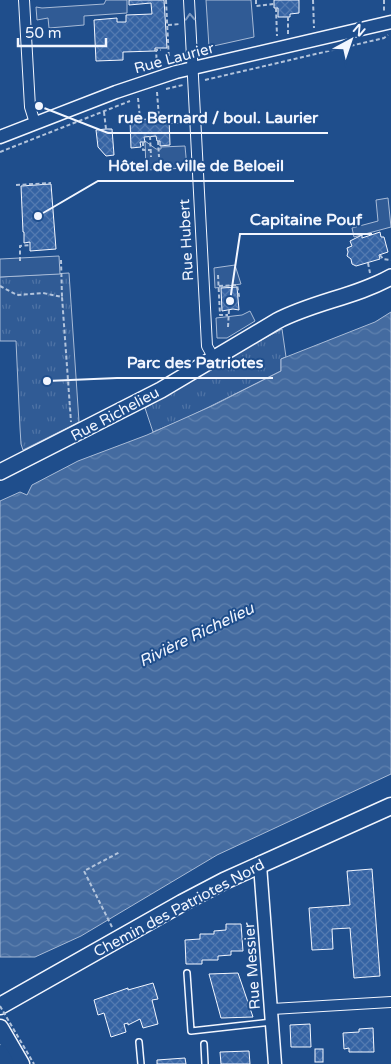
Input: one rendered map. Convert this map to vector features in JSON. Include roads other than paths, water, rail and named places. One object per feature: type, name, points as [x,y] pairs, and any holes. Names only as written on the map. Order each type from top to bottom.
[{"type":"main road","name":"Rue Richelieu","points":[[0,472],[161,390],[284,317],[359,291],[391,277]]},
{"type":"main road","name":"Chemin des Patriotes Nord","points":[[0,1006],[182,903],[260,865],[391,806]]},
{"type":"main road","points":[[0,1028],[21,1064]]},
{"type":"main road","points":[[0,1053],[6,1064]]},
{"type":"street","points":[[24,0],[30,107],[35,123]]},
{"type":"street","name":"Rue Hubert","points":[[188,0],[207,346],[214,358]]},
{"type":"street","name":"Rue Laurier","points":[[0,137],[116,92],[193,68],[388,22]]},
{"type":"street","name":"Rue Messier","points":[[260,865],[276,1064]]},
{"type":"street","points":[[272,1009],[391,1002]]},
{"type":"lane","points":[[187,973],[191,1031],[272,1022]]},
{"type":"lane","points":[[139,1042],[142,1064]]},
{"type":"lane","points":[[204,1044],[205,1064]]},
{"type":"water","name":"Rivière Richelieu","points":[[391,312],[391,774],[217,855],[81,936],[35,957],[0,957],[0,501],[20,492],[27,495],[32,485],[78,461],[147,435],[214,405],[281,371],[281,359],[375,322]]},
{"type":"place","name":"rue Bernard / boul. Laurier","points":[[39,106]]},
{"type":"place","name":"Hôtel de ville de Beloeil","points":[[38,216]]},
{"type":"place","name":"Capitaine Pouf","points":[[230,301]]},
{"type":"place","name":"Parc des Patriotes","points":[[47,381]]}]
